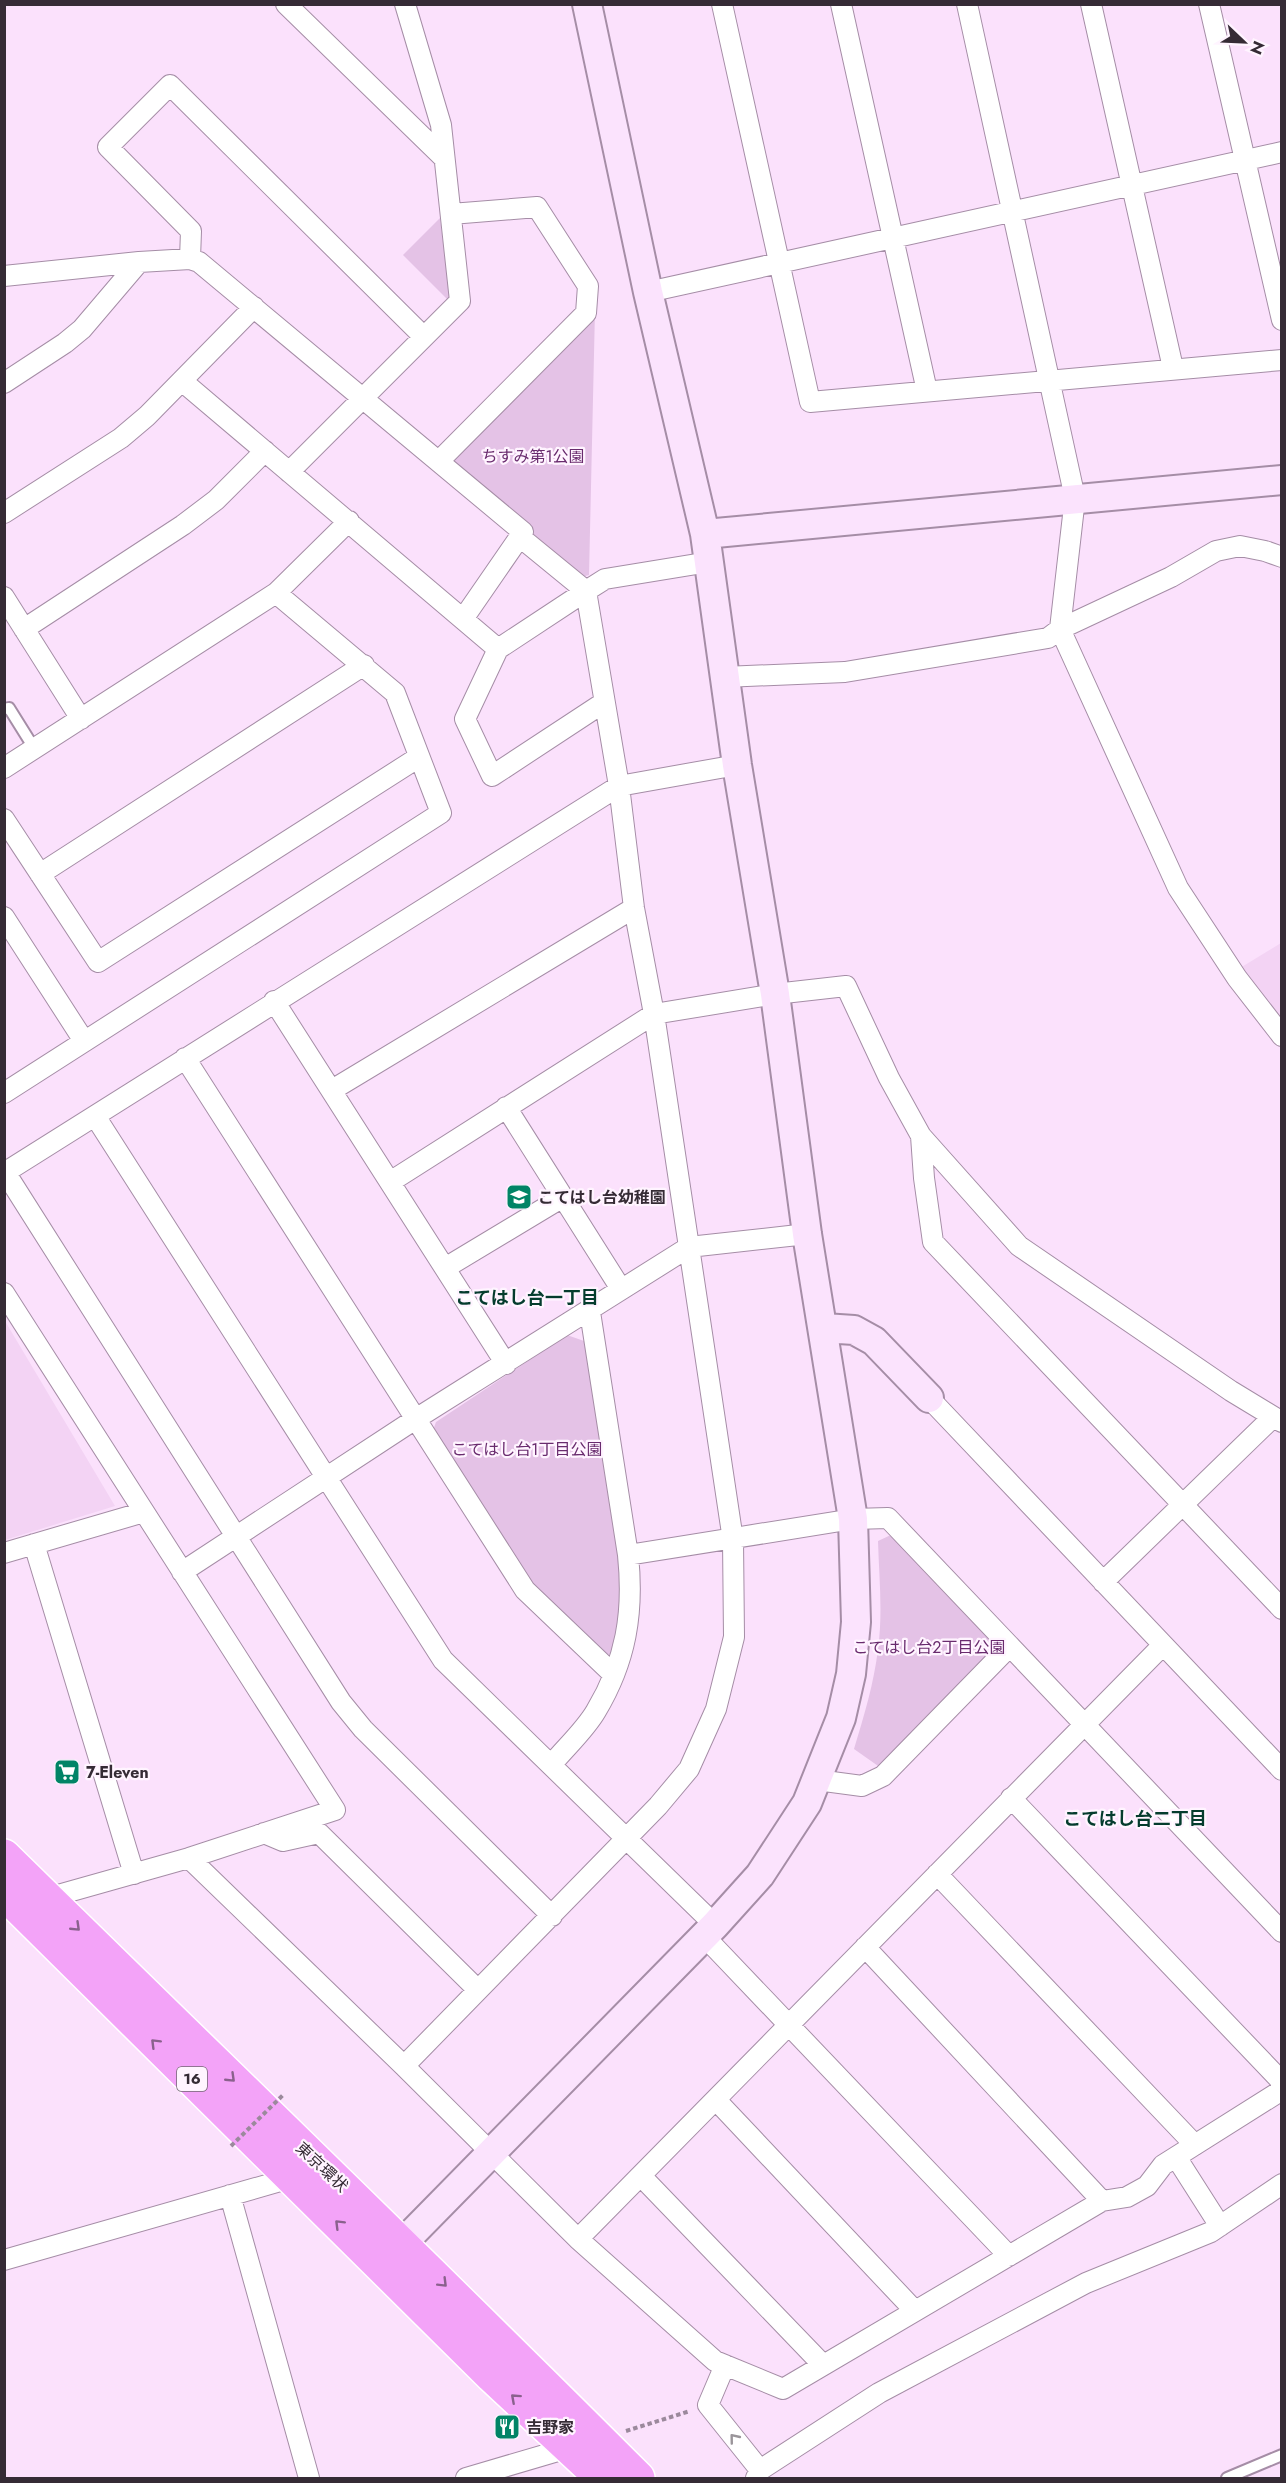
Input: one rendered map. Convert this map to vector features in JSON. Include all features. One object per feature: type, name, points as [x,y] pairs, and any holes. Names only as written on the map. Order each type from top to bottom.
[{"type":"highway","name":"東京環状","points":[[4,1856],[19,1902],[291,2178],[492,2376],[585,2444],[638,2478]]},
{"type":"highway","name":"東京環状","points":[[19,1902],[402,2242],[585,2444],[602,2478]]},
{"type":"street","points":[[286,4],[444,158]]},
{"type":"street","points":[[289,472],[460,301],[441,125],[405,4]]},
{"type":"street","points":[[722,4],[810,402],[1281,360]]},
{"type":"street","points":[[841,4],[927,391]]},
{"type":"street","points":[[967,4],[1075,498],[1060,629],[1178,888],[1237,978],[1281,1036]]},
{"type":"street","points":[[1092,4],[1173,368]]},
{"type":"street","points":[[1209,4],[1281,320]]},
{"type":"street","points":[[380,2266],[760,1875],[807,1803],[841,1718],[851,1674],[856,1622],[853,1519],[824,1328],[807,1234],[775,994],[737,765],[705,534],[648,292],[589,5]]},
{"type":"street","points":[[190,259],[191,231],[108,147],[170,85],[424,337]]},
{"type":"street","points":[[648,292],[779,265],[1281,152]]},
{"type":"street","points":[[439,461],[586,313],[588,286],[537,207],[450,214]]},
{"type":"street","points":[[4,276],[139,262],[190,259],[199,262],[524,532],[463,619]]},
{"type":"street","points":[[4,383],[65,343],[82,329],[139,262]]},
{"type":"street","points":[[4,513],[121,438],[183,381],[254,307]]},
{"type":"street","points":[[183,381],[498,649]]},
{"type":"street","points":[[24,629],[191,519],[216,500],[265,451]]},
{"type":"street","points":[[705,534],[1281,480]]},
{"type":"street","points":[[4,768],[276,592],[349,522]]},
{"type":"street","points":[[404,2066],[658,1806],[689,1769],[716,1708],[734,1636],[733,1540],[654,1014],[634,908],[618,786],[586,591],[520,537]]},
{"type":"street","points":[[724,677],[845,672],[1048,638],[1060,629],[1171,577],[1216,551],[1240,546],[1265,551],[1281,558]]},
{"type":"street","points":[[603,703],[492,777],[465,719],[498,649],[586,591],[605,579],[709,562]]},
{"type":"street","points":[[4,1092],[441,813],[395,693],[276,592]]},
{"type":"street","points":[[4,597],[81,719]]},
{"type":"street","points":[[40,874],[364,665]]},
{"type":"street","points":[[4,819],[98,962],[419,757]]},
{"type":"street","points":[[552,1916],[363,1730],[341,1702],[5,1173],[274,1001],[618,786],[737,765]]},
{"type":"street","points":[[332,1090],[634,908]]},
{"type":"street","points":[[4,916],[84,1041]]},
{"type":"street","points":[[390,1182],[654,1014],[775,994],[846,986],[889,1078],[921,1136],[1019,1246],[1277,1420],[1103,1582]]},
{"type":"street","points":[[274,1001],[506,1364]]},
{"type":"street","points":[[185,1058],[414,1420],[525,1590],[614,1675]]},
{"type":"street","points":[[506,1107],[621,1289]]},
{"type":"street","points":[[95,1116],[443,1660],[626,1838],[789,2024],[1009,2256]]},
{"type":"street","points":[[921,1136],[933,1242],[1281,1609]]},
{"type":"street","points":[[446,1268],[563,1197]]},
{"type":"street","points":[[182,1572],[414,1420],[689,1248],[807,1234]]},
{"type":"street","points":[[4,1293],[335,1810],[189,1858],[19,1902]]},
{"type":"street","points":[[552,1764],[596,1712],[623,1653],[628,1632],[631,1586],[628,1556],[590,1312]]},
{"type":"street","points":[[824,1328],[854,1330],[874,1341],[1281,1770]]},
{"type":"street","points":[[4,1552],[144,1512]]},
{"type":"street","points":[[628,1556],[853,1519],[888,1518],[1281,1932]]},
{"type":"street","points":[[34,1544],[134,1874]]},
{"type":"street","points":[[578,2239],[1163,1645]]},
{"type":"street","points":[[817,1780],[862,1786],[883,1776],[1010,1646]]},
{"type":"street","points":[[1011,1798],[1281,2082]]},
{"type":"street","points":[[264,1833],[283,1841],[319,1833],[478,1990]]},
{"type":"street","points":[[189,1858],[491,2151],[578,2239],[715,2361],[783,2389],[1102,2201],[1127,2198],[1147,2186],[1163,2165],[1281,2090]]},
{"type":"street","points":[[937,1874],[1195,2145]]},
{"type":"street","points":[[866,1947],[1102,2201]]},
{"type":"street","points":[[716,2100],[915,2312]]},
{"type":"street","points":[[1176,2157],[1220,2226]]},
{"type":"street","points":[[641,2176],[823,2365]]},
{"type":"street","points":[[4,2259],[291,2178]]},
{"type":"street","points":[[725,2365],[708,2405],[758,2474],[889,2387],[1086,2283],[1211,2232],[1281,2184]]},
{"type":"street","points":[[230,2195],[309,2478]]},
{"type":"street","points":[[466,2478],[585,2444]]},
{"type":"lane","points":[[4,709],[9,708],[34,748]]},
{"type":"lane","points":[[1227,2478],[1281,2455]]},
{"type":"path","points":[[231,2146],[283,2095]]},
{"type":"path","points":[[585,2444],[708,2405]]},
{"type":"shaded area","points":[[1281,943],[1281,1023],[1240,968]]},
{"type":"shaded area","points":[[5,1321],[115,1506],[4,1540]]},
{"type":"green space","points":[[440,218],[451,303],[403,255]]},
{"type":"green space","name":"ちすみ第1公園","points":[[595,310],[589,575],[579,578],[453,463],[455,451]]},
{"type":"green space","name":"こてはし台1丁目公園","points":[[567,1335],[584,1341],[620,1572],[619,1615],[611,1654],[601,1656],[526,1583],[431,1436],[436,1422]]},
{"type":"green space","name":"こてはし台2丁目公園","points":[[893,1534],[995,1641],[994,1654],[881,1768],[854,1749],[871,1687],[878,1649],[880,1608],[878,1541]]},
{"type":"place","name":"こてはし台幼稚園","points":[[519,1197]]},
{"type":"place","name":"7-Eleven","points":[[67,1772]]},
{"type":"place","name":"吉野家","points":[[507,2427]]},
{"type":"district","name":"こてはし台一丁目","points":[[527,1298]]},
{"type":"district","name":"こてはし台二丁目","points":[[1135,1819]]}]
